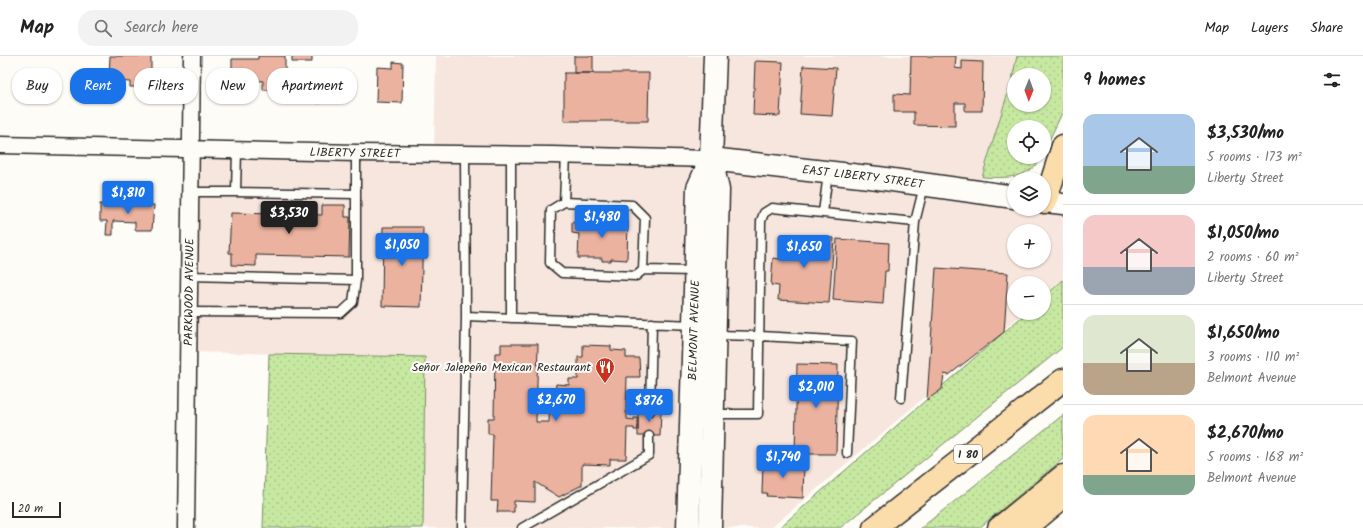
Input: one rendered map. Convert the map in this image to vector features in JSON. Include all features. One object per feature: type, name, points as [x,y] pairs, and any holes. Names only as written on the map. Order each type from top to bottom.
[{"type":"highway","points":[[1051,202],[1063,146]]},
{"type":"highway","name":"I 80","points":[[874,528],[1063,380]]},
{"type":"highway","points":[[999,528],[1063,476]]},
{"type":"highway","points":[[1026,528],[1063,497]]},
{"type":"main road","name":"BELMONT AVENUE","points":[[710,528],[718,190],[711,159],[716,56]]},
{"type":"main road","name":"BELMONT AVENUE","points":[[688,528],[698,188],[711,159]]},
{"type":"main road","name":"EAST LIBERTY STREET","points":[[711,159],[828,172],[1007,196]]},
{"type":"street","name":"PARKWOOD AVENUE","points":[[186,528],[192,56]]},
{"type":"street","name":"LIBERTY STREET","points":[[0,145],[190,150],[511,154],[711,159]]},
{"type":"lane","points":[[236,192],[237,150]]},
{"type":"lane","points":[[188,312],[341,313],[353,302],[356,280],[356,153]]},
{"type":"lane","points":[[462,528],[466,316],[466,154]]},
{"type":"lane","points":[[511,154],[511,318]]},
{"type":"lane","points":[[564,202],[566,155]]},
{"type":"lane","points":[[823,214],[828,172]]},
{"type":"lane","points":[[900,398],[915,222],[924,184]]},
{"type":"lane","points":[[190,192],[356,194]]},
{"type":"lane","points":[[643,270],[645,218],[632,205],[564,202],[551,210],[550,263],[562,273],[636,276],[643,270],[696,271]]},
{"type":"lane","points":[[713,414],[758,414],[762,221],[764,213],[772,208],[915,222]]},
{"type":"lane","points":[[189,276],[356,280]]},
{"type":"lane","points":[[466,316],[695,325]]},
{"type":"lane","points":[[650,411],[652,324]]},
{"type":"lane","points":[[715,336],[760,336],[852,341],[847,453]]},
{"type":"lane","points":[[522,528],[648,455],[649,436]]},
{"type":"shaded area","points":[[436,56],[1017,56],[1014,68],[1007,68],[1007,95],[977,191],[1007,196],[1007,216],[1051,216],[1051,207],[1063,204],[1063,279],[1051,289],[1051,276],[1007,276],[1007,320],[1015,320],[771,528],[423,528],[425,357],[188,352],[190,150],[434,154]]},
{"type":"green space","points":[[1017,56],[1063,56],[1063,111],[1051,136],[1051,120],[1007,120],[1007,164],[1036,165],[1026,172],[1007,172],[1007,177],[982,177],[1007,95],[1007,112],[1051,112],[1051,68],[1014,68]]},
{"type":"green space","points":[[1063,280],[1063,347],[840,528],[779,528],[1018,320],[1051,320],[1051,291]]},
{"type":"green space","points":[[269,354],[425,357],[423,528],[263,528]]},
{"type":"green space","points":[[1063,415],[1063,459],[979,528],[921,528]]},
{"type":"building","points":[[110,56],[151,56],[151,68],[134,68],[134,87],[130,87],[130,82],[126,82],[126,68],[109,68]]},
{"type":"building","points":[[258,56],[285,56],[285,68],[267,68],[267,90],[263,90],[263,81],[259,81],[259,68],[232,68],[232,59],[258,59]]},
{"type":"building","points":[[292,56],[312,56],[312,62],[292,62]]},
{"type":"building","points":[[574,56],[593,56],[593,73],[574,73]]},
{"type":"building","points":[[911,56],[956,56],[955,68],[962,69],[962,61],[983,62],[982,111],[965,111],[965,103],[955,103],[955,126],[914,125],[914,112],[894,112],[894,94],[910,95]]},
{"type":"building","points":[[755,61],[783,62],[780,116],[753,115]]},
{"type":"building","points":[[393,62],[403,63],[402,103],[376,102],[377,67],[393,68]]},
{"type":"building","points":[[803,66],[836,68],[832,116],[800,114]]},
{"type":"building","points":[[564,73],[649,73],[648,121],[564,121]]},
{"type":"building","points":[[133,200],[143,201],[142,205],[154,205],[152,230],[135,230],[135,222],[113,221],[113,235],[106,235],[107,221],[100,221],[100,204],[133,205]]},
{"type":"building","points":[[322,205],[345,205],[345,217],[350,217],[349,257],[256,255],[256,266],[232,265],[232,253],[229,253],[231,213],[322,215]]},
{"type":"building","points":[[586,220],[628,221],[627,260],[611,259],[611,261],[602,261],[602,258],[578,258],[579,234],[572,233],[572,222],[586,222]]},
{"type":"building","points":[[383,227],[423,227],[421,307],[382,306]]},
{"type":"building","points":[[782,235],[834,238],[829,303],[778,300],[779,286],[771,285],[773,258],[780,259]]},
{"type":"building","points":[[837,239],[889,243],[888,271],[885,271],[883,304],[833,300]]},
{"type":"building","points":[[936,268],[1008,273],[1004,332],[949,375],[944,374],[942,389],[927,400]]},
{"type":"building","points":[[501,344],[538,344],[536,422],[549,422],[550,396],[555,396],[556,384],[569,385],[569,379],[578,379],[578,357],[583,357],[583,345],[611,346],[611,350],[626,351],[626,358],[639,358],[640,377],[627,377],[627,419],[634,420],[634,418],[638,418],[638,430],[634,430],[634,428],[627,428],[626,459],[610,459],[610,465],[582,464],[582,485],[559,497],[535,482],[535,502],[514,501],[514,512],[497,512],[498,501],[491,501],[493,434],[488,434],[488,418],[494,418],[495,353],[501,353]]},
{"type":"building","points":[[797,364],[838,365],[836,454],[795,454]]},
{"type":"building","points":[[638,411],[661,411],[660,436],[638,436]]},
{"type":"building","points":[[768,461],[804,463],[803,498],[766,496],[767,493],[762,493],[763,465],[768,465]]},
{"type":"place","name":"Señor Jalepeño Mexican Restaurant","points":[[605,384]]}]
